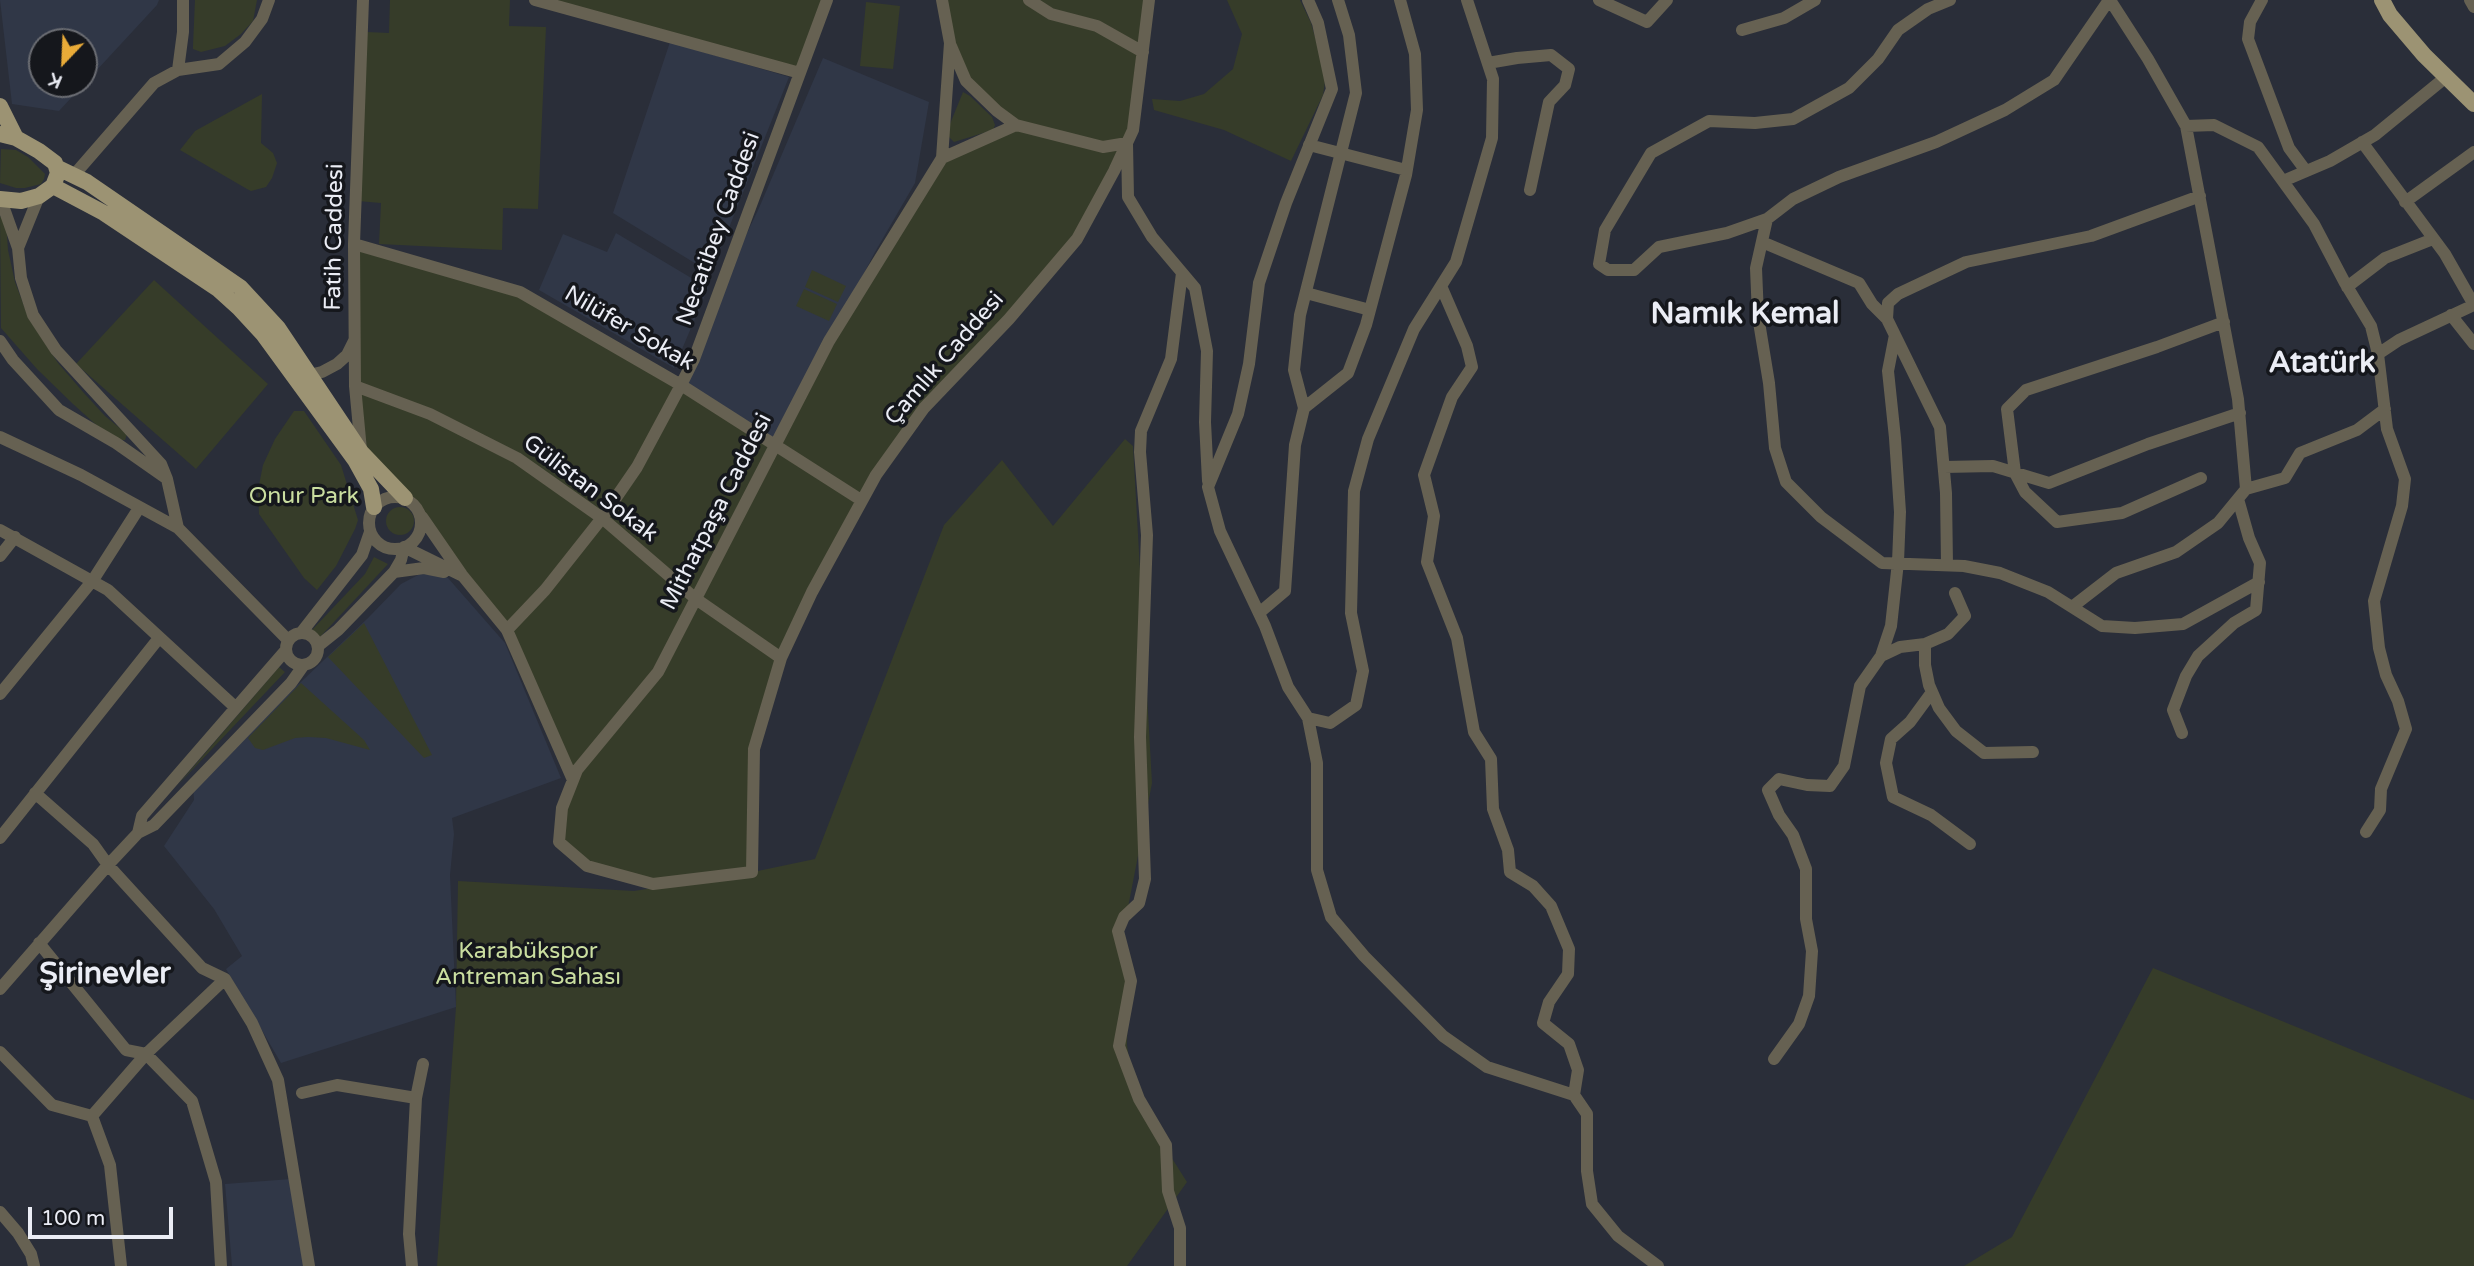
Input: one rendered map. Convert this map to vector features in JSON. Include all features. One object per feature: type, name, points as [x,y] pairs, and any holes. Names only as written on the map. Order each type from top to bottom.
[{"type":"main road","points":[[2382,0],[2390,15],[2446,77],[2474,103]]},
{"type":"main road","points":[[0,106],[8,136],[51,159],[58,168],[74,175],[240,287],[278,328],[361,452],[405,498]]},
{"type":"main road","points":[[1,199],[20,201],[38,196],[52,187],[58,179],[58,168]]},
{"type":"main road","points":[[52,187],[104,213],[229,298],[263,334],[365,475],[374,507]]},
{"type":"street","points":[[178,70],[183,32],[183,0]]},
{"type":"street","points":[[74,175],[154,83],[178,70],[219,64],[245,42],[262,19],[270,0]]},
{"type":"street","name":"Fatih Caddesi","points":[[363,0],[354,244],[354,341],[355,386],[365,475]]},
{"type":"street","points":[[535,0],[800,73]]},
{"type":"street","name":"Necatibey Caddesi","points":[[508,630],[545,590],[602,518],[637,467],[681,385],[694,359],[827,0]]},
{"type":"street","name":"Mithatpaşa Caddesi","points":[[752,872],[653,884],[587,866],[559,842],[562,807],[578,770],[658,672],[829,341],[942,158],[950,43],[942,0]]},
{"type":"street","points":[[1029,0],[1051,14],[1097,26],[1143,52]]},
{"type":"street","name":"Çamlık Caddesi","points":[[752,872],[754,750],[781,658],[861,500],[924,408],[1009,319],[1077,239],[1133,130],[1149,0]]},
{"type":"street","points":[[1208,487],[1238,414],[1249,364],[1259,283],[1286,203],[1332,89],[1318,23],[1308,0]]},
{"type":"street","points":[[1259,613],[1285,591],[1294,445],[1304,408],[1294,370],[1300,316],[1356,93],[1349,35],[1338,0]]},
{"type":"street","points":[[1304,408],[1348,373],[1370,310],[1406,170],[1417,110],[1415,54],[1400,0]]},
{"type":"street","points":[[1599,0],[1647,22],[1667,0]]},
{"type":"street","points":[[1742,30],[1784,18],[1813,0]]},
{"type":"street","points":[[1950,0],[1928,9],[1898,30],[1878,59],[1849,88],[1793,119],[1755,123],[1709,121],[1651,153],[1605,230],[1599,264],[1608,270],[1634,270],[1658,247],[1727,233],[1767,219],[1793,199],[1839,177],[1936,142],[2005,110],[2054,79],[2110,0],[2148,59],[2186,127],[2240,413],[2242,494],[2249,538],[2260,563],[2256,610],[2234,623],[2198,656],[2186,676],[2173,710],[2182,733]]},
{"type":"street","points":[[2262,0],[2250,22],[2248,39],[2289,148],[2306,172]]},
{"type":"street","points":[[2470,0],[2474,7]]},
{"type":"street","points":[[1308,719],[1330,723],[1356,705],[1363,671],[1351,613],[1354,491],[1368,439],[1408,341],[1456,262],[1492,138],[1493,79],[1471,1]]},
{"type":"street","points":[[950,43],[966,82],[1016,125],[1103,147],[1127,143],[1128,197],[1152,237],[1195,288],[1207,351],[1205,422],[1208,487],[1220,531],[1259,613],[1288,687],[1308,719],[1317,763],[1317,870],[1331,917],[1364,956],[1443,1036],[1487,1067],[1574,1095],[1587,1114],[1587,1171],[1592,1204],[1618,1236],[1658,1266]]},
{"type":"street","points":[[1488,63],[1551,55],[1570,69],[1565,85],[1549,102],[1530,190]]},
{"type":"street","points":[[2283,181],[2330,161],[2375,135],[2446,77]]},
{"type":"street","points":[[942,158],[1016,125]]},
{"type":"street","points":[[2186,127],[2214,125],[2258,147],[2314,224],[2371,326],[2378,354],[2387,429],[2405,479],[2402,506],[2374,601],[2379,648],[2406,729],[2381,789],[2380,810],[2366,832]]},
{"type":"street","points":[[2361,142],[2445,254],[2474,305],[2399,340],[2378,354]]},
{"type":"street","points":[[1309,145],[1406,170]]},
{"type":"street","points":[[2405,202],[2474,152]]},
{"type":"street","points":[[18,248],[38,196]]},
{"type":"street","points":[[1887,319],[1888,303],[1898,294],[1966,262],[2091,236],[2200,196]]},
{"type":"street","points":[[1,199],[18,248],[26,297],[44,334],[79,377],[160,464],[167,478],[178,527]]},
{"type":"street","points":[[1767,219],[1756,268],[1758,316],[1769,383],[1775,449],[1786,482],[1821,517],[1882,562],[1948,565],[2000,573],[2048,592],[2102,626],[2135,628],[2183,624],[2259,582]]},
{"type":"street","points":[[2347,287],[2385,258],[2433,239]]},
{"type":"street","points":[[1762,242],[1859,283],[1872,304],[1887,319],[1940,426],[1948,565]]},
{"type":"street","name":"Nilüfer Sokak","points":[[354,244],[520,292],[681,385],[861,500]]},
{"type":"street","points":[[1180,1266],[1180,1228],[1168,1191],[1166,1145],[1139,1099],[1119,1046],[1131,981],[1118,931],[1124,917],[1139,903],[1145,879],[1140,737],[1147,535],[1140,452],[1141,431],[1171,359],[1182,273]]},
{"type":"street","points":[[1441,286],[1467,346],[1472,367],[1452,397],[1424,475],[1434,516],[1427,562],[1457,638],[1474,732],[1491,759],[1493,809],[1508,850],[1510,872],[1533,886],[1551,906],[1569,949],[1568,974],[1549,1002],[1543,1023],[1569,1044],[1578,1070],[1574,1095]]},
{"type":"street","points":[[1306,293],[1370,310]]},
{"type":"street","points":[[2451,315],[2474,344]]},
{"type":"street","points":[[2201,478],[2122,513],[2057,522],[2025,492],[2015,473],[2007,409],[2026,390],[2224,322]]},
{"type":"street","points":[[1774,1059],[1799,1024],[1806,1005],[1812,951],[1806,919],[1806,869],[1793,835],[1779,815],[1768,790],[1779,779],[1807,785],[1830,786],[1844,766],[1860,686],[1881,656],[1891,626],[1900,512],[1888,371],[1895,335]]},
{"type":"street","points":[[0,341],[13,360],[59,410],[116,443],[167,478]]},
{"type":"street","points":[[309,375],[337,364],[347,355],[354,341]]},
{"type":"street","name":"Gülistan Sokak","points":[[355,386],[430,414],[517,458],[602,518],[696,599],[781,658]]},
{"type":"street","points":[[2072,607],[2116,573],[2176,552],[2218,523],[2242,494],[2285,478],[2300,453],[2357,430],[2385,409]]},
{"type":"street","points":[[1944,467],[1993,466],[2049,483],[2148,444],[2240,413]]},
{"type":"street","points":[[0,437],[81,475],[178,527],[287,645],[287,655],[293,663],[303,666]]},
{"type":"street","points":[[138,833],[142,816],[287,645],[301,633],[362,555],[370,532],[369,523],[374,507],[388,497],[405,498],[413,502],[462,575],[508,630],[573,780]]},
{"type":"street","points":[[0,694],[93,580],[139,508]]},
{"type":"street","points":[[370,532],[381,545],[389,549],[404,547],[414,542],[419,535],[422,517]]},
{"type":"street","points":[[0,530],[108,590],[235,707]]},
{"type":"street","points":[[0,556],[15,537]]},
{"type":"street","points":[[0,989],[138,833],[154,825],[291,683],[303,666],[315,659],[318,646],[338,630],[394,572],[404,547]]},
{"type":"street","points":[[404,547],[462,575]]},
{"type":"street","points":[[394,572],[424,569],[462,575]]},
{"type":"street","points":[[1881,656],[1900,647],[1925,644],[1948,634],[1965,616],[1955,593]]},
{"type":"street","points":[[301,633],[310,635],[318,646]]},
{"type":"street","points":[[0,838],[159,638]]},
{"type":"street","points":[[1925,644],[1932,692],[1939,708],[1956,731],[1984,753],[2034,752]]},
{"type":"street","points":[[1932,692],[1910,722],[1891,739],[1886,763],[1893,797],[1931,815],[1969,844]]},
{"type":"street","points":[[35,793],[93,845],[202,968],[225,979],[251,1023],[278,1080],[309,1266]]},
{"type":"street","points":[[39,943],[126,1050],[146,1054],[192,1101],[216,1182],[221,1266]]},
{"type":"street","points":[[92,1116],[146,1054],[225,979]]},
{"type":"street","points":[[0,1052],[52,1105],[92,1116]]},
{"type":"street","points":[[412,1266],[409,1234],[416,1098],[423,1064]]},
{"type":"street","points":[[302,1093],[337,1085],[416,1098]]},
{"type":"street","points":[[92,1116],[110,1165],[121,1266]]},
{"type":"street","points":[[0,1212],[18,1233],[31,1254],[34,1266]]},
{"type":"shaded area","points":[[0,0],[159,0],[98,69],[98,28],[28,28],[28,98],[71,98],[59,111],[12,104]]},
{"type":"shaded area","points":[[670,42],[789,77],[711,273],[613,213]]},
{"type":"shaded area","points":[[823,58],[929,102],[915,183],[875,252],[775,445],[681,385],[717,296],[759,208]]},
{"type":"shaded area","points":[[616,233],[708,288],[674,368],[539,290],[563,234],[607,252]]},
{"type":"shaded area","points":[[420,574],[448,578],[505,643],[561,778],[452,818],[454,834],[450,875],[456,1007],[281,1063],[226,969],[242,956],[214,909],[164,846],[194,800],[193,785],[401,584]]},
{"type":"shaded area","points":[[291,1179],[306,1266],[232,1266],[225,1184]]},
{"type":"green space","points":[[195,0],[257,0],[253,21],[241,34],[225,46],[201,52],[193,49]]},
{"type":"green space","points":[[390,0],[510,0],[509,26],[546,27],[538,209],[503,208],[502,250],[379,244],[381,203],[358,201],[366,32],[389,33]]},
{"type":"green space","points":[[535,0],[827,0],[800,73]]},
{"type":"green space","name":"Karabükspor Antreman Sahası","points":[[942,0],[1149,0],[1133,130],[1077,239],[924,408],[875,475],[781,658],[754,750],[753,872],[815,859],[944,525],[1002,460],[1053,526],[1125,439],[1133,446],[1152,783],[1121,944],[1128,995],[1127,1045],[1135,1100],[1187,1182],[1127,1266],[437,1266],[456,1007],[458,881],[634,891],[723,877],[653,884],[587,866],[559,842],[573,780],[507,630],[413,503],[361,452],[354,244],[520,292],[775,445],[942,158],[1016,125],[966,81]]},
{"type":"green space","points":[[1227,0],[1300,0],[1311,23],[1326,75],[1323,95],[1291,161],[1224,130],[1154,110],[1152,99],[1180,101],[1204,94],[1233,69],[1242,34]]},
{"type":"green space","points":[[866,2],[900,6],[893,69],[860,66]]},
{"type":"green space","points":[[963,92],[992,117],[995,125],[993,130],[954,142],[948,136],[950,124]]},
{"type":"green space","points":[[262,94],[261,143],[273,153],[277,163],[266,187],[251,191],[180,150],[195,131]]},
{"type":"green space","points":[[1,149],[16,150],[28,157],[45,174],[41,184],[16,188],[0,183]]},
{"type":"green space","points":[[0,216],[6,222],[8,250],[15,282],[29,319],[58,363],[105,416],[127,434],[125,440],[119,440],[103,431],[73,404],[1,328]]},
{"type":"green space","points":[[812,270],[846,286],[838,302],[805,287]]},
{"type":"green space","points":[[154,280],[268,384],[196,469],[76,364]]},
{"type":"green space","points":[[804,289],[837,304],[829,321],[796,306]]},
{"type":"green space","name":"Onur Park","points":[[294,411],[304,411],[341,465],[358,520],[336,566],[317,590],[304,578],[259,514],[258,490],[263,465],[275,439]]},
{"type":"green space","points":[[400,507],[410,511],[414,521],[410,531],[400,535],[390,531],[386,521],[390,511]]},
{"type":"green space","points":[[374,557],[388,564],[320,637],[312,630],[365,574]]},
{"type":"green space","points":[[364,623],[432,755],[424,758],[328,657]]},
{"type":"green space","points":[[279,667],[285,672],[176,787]]},
{"type":"green space","points":[[301,683],[364,740],[370,750],[326,738],[308,737],[295,738],[263,750],[255,748],[248,738]]},
{"type":"green space","points":[[2153,968],[2474,1100],[2474,1266],[1964,1266],[2012,1237]]},
{"type":"district","name":"Namık Kemal","points":[[1745,315]]},
{"type":"district","name":"Atatürk","points":[[2322,364]]},
{"type":"district","name":"Şirinevler","points":[[105,975]]}]
